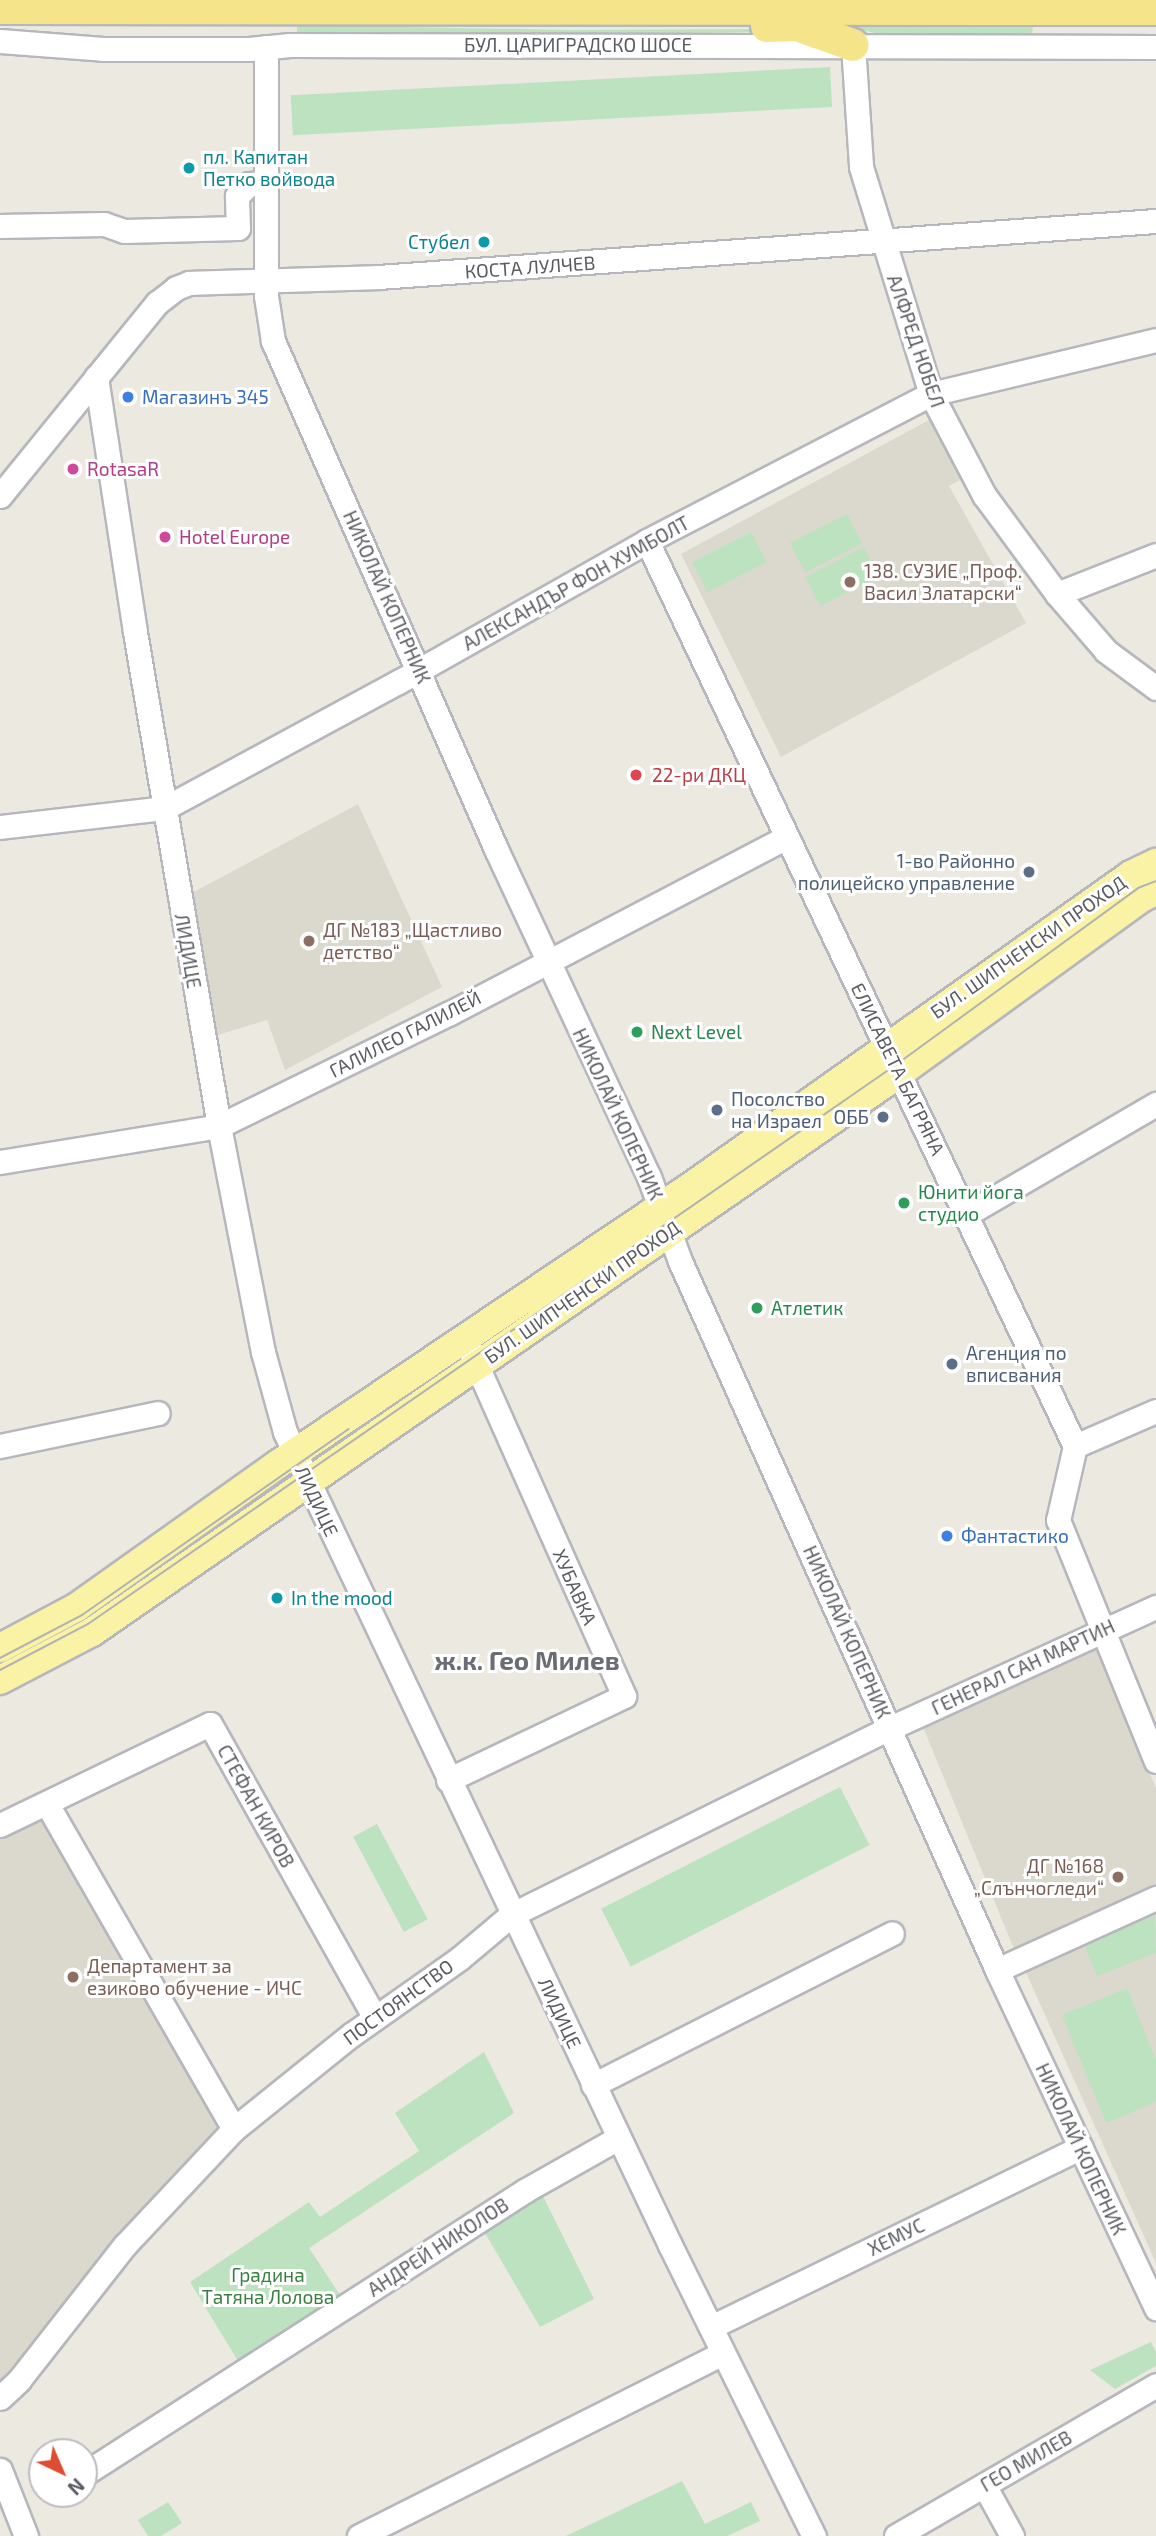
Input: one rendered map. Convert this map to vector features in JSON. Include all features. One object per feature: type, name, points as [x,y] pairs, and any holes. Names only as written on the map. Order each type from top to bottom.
[{"type":"highway","name":"БУЛ. ЦАРИГРАДСКО ШОСЕ","points":[[0,8],[637,6],[1156,9]]},
{"type":"highway","points":[[637,6],[684,26],[797,25],[853,45]]},
{"type":"main road","name":"БУЛ. ШИПЧЕНСКИ ПРОХОД","points":[[0,1680],[92,1632],[477,1365],[888,1046],[1131,875],[1156,863]]},
{"type":"main road","name":"БУЛ. ШИПЧЕНСКИ ПРОХОД","points":[[0,1648],[77,1608],[295,1453],[465,1339],[665,1219],[901,1072],[1143,897],[1156,891]]},
{"type":"street","name":"БУЛ. ЦАРИГРАДСКО ШОСЕ","points":[[0,41],[103,49],[853,45],[1156,47]]},
{"type":"street","name":"АЛФРЕД НОБЕЛ","points":[[853,45],[861,167],[930,394],[984,495],[1057,594],[1106,651],[1156,688]]},
{"type":"street","name":"НИКОЛАЙ КОПЕРНИК","points":[[265,47],[266,308],[273,341],[547,962],[665,1219],[739,1395],[997,1970],[1156,2308]]},
{"type":"street","points":[[0,226],[104,224],[124,231],[238,228],[237,196],[243,187],[267,183]]},
{"type":"street","name":"КОСТА ЛУЛЧЕВ","points":[[0,496],[157,303],[176,288],[189,283],[378,277],[1156,221]]},
{"type":"street","name":"АЛЕКСАНДЪР ФОН ХУМБОЛТ","points":[[0,827],[165,808],[418,671],[648,541],[930,394],[1156,340]]},
{"type":"street","name":"ЛИДИЦЕ","points":[[96,377],[219,1126],[263,1352],[285,1432],[618,2138],[814,2536]]},
{"type":"street","name":"ЕЛИСАВЕТА БАГРЯНА","points":[[648,541],[786,837],[901,1072],[1075,1446]]},
{"type":"street","points":[[1057,594],[1156,555]]},
{"type":"street","name":"ГАЛИЛЕО ГАЛИЛЕЙ","points":[[0,1162],[219,1126],[547,962],[786,837]]},
{"type":"street","points":[[967,1214],[1156,1104]]},
{"type":"street","name":"ХУБАВКА","points":[[448,1780],[624,1696],[465,1339]]},
{"type":"street","points":[[1156,1412],[1075,1446],[1058,1520],[1156,1761]]},
{"type":"street","points":[[0,1446],[158,1413]]},
{"type":"street","name":"ГЕНЕРАЛ САН МАРТИН","points":[[890,1728],[1156,1606]]},
{"type":"street","name":"СТЕФАН КИРОВ","points":[[0,1825],[210,1724],[375,2018]]},
{"type":"street","name":"ПОСТОЯНСТВО","points":[[0,2398],[19,2380],[125,2245],[234,2129],[375,2018],[460,1958],[512,1915],[890,1728]]},
{"type":"street","points":[[47,1804],[234,2129]]},
{"type":"street","points":[[997,1970],[1156,1898]]},
{"type":"street","points":[[593,2085],[892,1933]]},
{"type":"street","name":"АНДРЕЙ НИКОЛОВ","points":[[98,2465],[526,2190],[618,2138]]},
{"type":"street","name":"ХЕМУС","points":[[711,2327],[1081,2147]]},
{"type":"street","points":[[359,2536],[723,2353]]},
{"type":"street","name":"ГЕО МИЛЕВ","points":[[896,2536],[1156,2385]]},
{"type":"street","points":[[0,2470],[26,2536]]},
{"type":"street","points":[[984,2485],[1012,2536]]},
{"type":"shaded area","name":"138. СУЗИЕ „Проф. Васил Златарски“","points":[[931,419],[964,478],[949,486],[1026,623],[781,757],[681,554]]},
{"type":"shaded area","name":"ДГ №183 „Щастливо детство“","points":[[358,804],[442,987],[285,1070],[267,1020],[211,1037],[190,894]]},
{"type":"shaded area","points":[[1095,1645],[1156,1788],[1156,1886],[1014,1949],[923,1727]]},
{"type":"shaded area","name":"Департамент за езиково обучение - ИЧС","points":[[47,1804],[234,2129],[0,2398],[0,1825]]},
{"type":"shaded area","points":[[1156,1908],[1156,2263],[1024,1968]]},
{"type":"green space","points":[[833,22],[1033,25],[1032,36],[882,35]]},
{"type":"green space","points":[[297,25],[570,30],[784,29],[784,32],[297,36]]},
{"type":"green space","points":[[830,67],[832,107],[293,135],[291,95]]},
{"type":"green space","points":[[847,514],[862,543],[805,572],[790,543]]},
{"type":"green space","points":[[751,532],[766,562],[708,592],[692,562]]},
{"type":"green space","points":[[864,547],[879,576],[820,606],[805,577]]},
{"type":"green space","points":[[840,1787],[870,1845],[631,1967],[601,1909]]},
{"type":"green space","points":[[377,1824],[428,1919],[404,1932],[353,1837]]},
{"type":"green space","points":[[1155,1916],[1156,1953],[1097,1976],[1084,1944]]},
{"type":"green space","points":[[1127,1988],[1156,2060],[1156,2102],[1106,2123],[1062,2015]]},
{"type":"green space","name":"Градина Татяна Лолова","points":[[484,2052],[514,2113],[309,2248],[340,2295],[238,2361],[190,2282],[309,2202],[320,2217],[419,2151],[395,2113]]},
{"type":"green space","points":[[543,2196],[594,2299],[540,2327],[485,2233]]},
{"type":"green space","points":[[1151,2342],[1156,2352],[1156,2366],[1115,2389],[1090,2370]]},
{"type":"green space","points":[[682,2481],[705,2524],[751,2502],[760,2521],[727,2536],[566,2536]]},
{"type":"green space","points":[[168,2502],[182,2523],[161,2536],[148,2536],[138,2520]]},
{"type":"tram line","points":[[0,1670],[88,1624],[897,1064],[1138,888],[1156,881]]},
{"type":"tram line","points":[[0,1658],[82,1615],[349,1429]]},
{"type":"place","name":"пл. Капитан Петко войвода","points":[[189,168]]},
{"type":"place","name":"Стубел","points":[[484,242]]},
{"type":"place","name":"Магазинъ 345","points":[[128,397]]},
{"type":"place","name":"RotasaR","points":[[73,469]]},
{"type":"place","name":"Hotel Europe","points":[[165,537]]},
{"type":"place","name":"138. СУЗИЕ „Проф. Васил Златарски“","points":[[850,582]]},
{"type":"place","name":"22-ри ДКЦ","points":[[636,775]]},
{"type":"place","name":"1-во Районно полицейско управление","points":[[1029,872]]},
{"type":"place","name":"ДГ №183 „Щастливо детство“","points":[[309,941]]},
{"type":"place","name":"Next Level","points":[[637,1032]]},
{"type":"place","name":"Посолство на Израел","points":[[717,1110]]},
{"type":"place","name":"ОББ","points":[[883,1117]]},
{"type":"place","name":"Юнити йога студио","points":[[904,1203]]},
{"type":"place","name":"Атлетик","points":[[757,1308]]},
{"type":"place","name":"Агенция по вписвания","points":[[952,1364]]},
{"type":"place","name":"Фантастико","points":[[947,1536]]},
{"type":"place","name":"In the mood","points":[[277,1598]]},
{"type":"place","name":"ДГ №168 „Слънчогледи“","points":[[1118,1877]]},
{"type":"place","name":"Департамент за езиково обучение - ИЧС","points":[[73,1977]]},
{"type":"district","name":"ж.к. Гео Милев","points":[[527,1660]]}]
